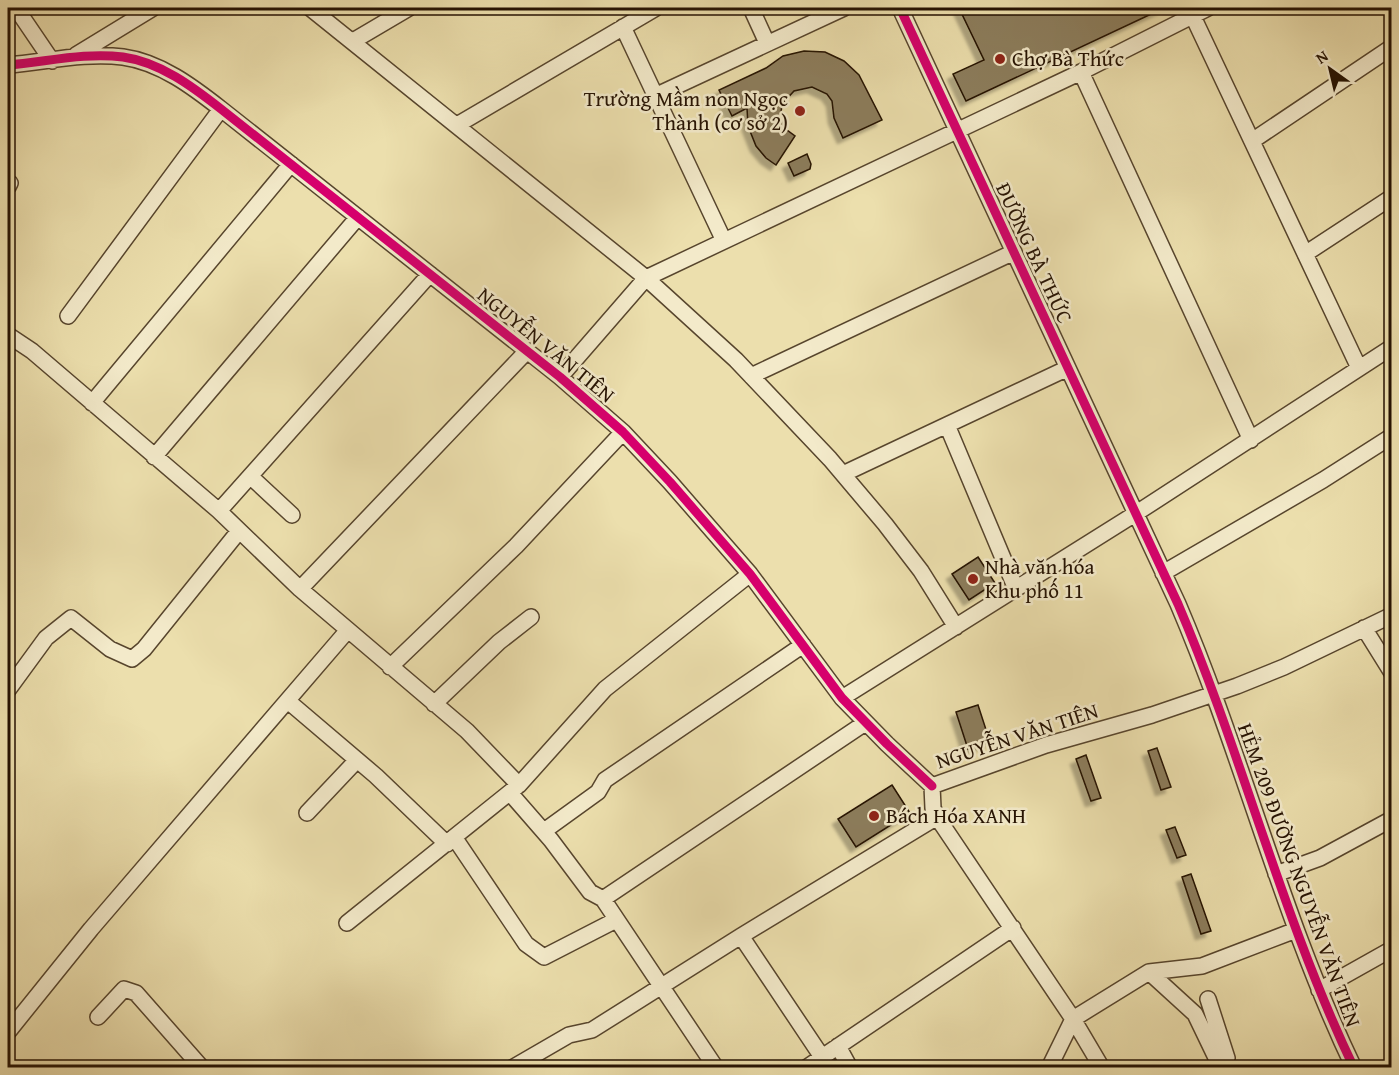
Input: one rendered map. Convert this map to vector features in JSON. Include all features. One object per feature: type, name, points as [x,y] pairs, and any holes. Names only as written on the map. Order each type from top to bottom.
[{"type":"street","points":[[16,8],[52,61]]},
{"type":"street","points":[[72,57],[153,8]]},
{"type":"street","points":[[310,8],[646,278],[751,376],[843,474],[910,556],[956,627]]},
{"type":"street","points":[[353,41],[409,8]]},
{"type":"street","points":[[457,125],[656,8]]},
{"type":"street","points":[[751,8],[767,43]]},
{"type":"street","points":[[655,96],[843,8]]},
{"type":"street","name":"ĐƯỜNG BÀ THỨC","points":[[900,8],[1163,573]]},
{"type":"street","points":[[560,377],[646,278],[1081,72],[1192,12],[1208,8]]},
{"type":"street","points":[[1192,12],[1359,368]]},
{"type":"street","points":[[623,27],[724,241]]},
{"type":"street","points":[[1252,141],[1392,47]]},
{"type":"street","name":"NGUYỄN VĂN TIÊN","points":[[8,65],[100,56],[139,61],[170,74],[222,109],[560,377],[623,432],[750,574],[842,698],[932,786],[1046,745],[1215,694],[1284,667],[1392,615]]},
{"type":"street","points":[[1081,72],[1251,440]]},
{"type":"street","points":[[68,316],[222,109]]},
{"type":"street","points":[[92,403],[291,164]]},
{"type":"street","points":[[1305,254],[1392,197]]},
{"type":"street","points":[[154,457],[358,217]]},
{"type":"street","points":[[751,376],[1014,252]]},
{"type":"street","points":[[219,511],[429,274]]},
{"type":"street","points":[[8,335],[32,351],[219,511],[300,589],[467,731],[515,789],[590,892],[603,899],[716,1068]]},
{"type":"street","points":[[842,698],[1136,514],[1392,347]]},
{"type":"street","points":[[300,589],[527,351]]},
{"type":"street","points":[[843,474],[1068,368]]},
{"type":"street","points":[[947,425],[1016,589]]},
{"type":"street","points":[[390,667],[516,546],[623,432]]},
{"type":"street","points":[[1163,573],[1330,476],[1392,435]]},
{"type":"street","points":[[250,476],[292,515]]},
{"type":"street","points":[[8,690],[46,638],[71,618],[110,649],[132,659],[144,649],[239,531]]},
{"type":"street","name":"HẺM 209 ĐƯỜNG NGUYỄN VĂN TIÊN","points":[[1163,573],[1215,694],[1296,930],[1319,990],[1354,1068]]},
{"type":"street","points":[[347,923],[515,789],[605,688],[750,574]]},
{"type":"street","points":[[434,704],[499,642],[531,617]]},
{"type":"street","points":[[1364,628],[1392,673]]},
{"type":"street","points":[[8,1032],[99,920],[289,702],[348,630]]},
{"type":"street","points":[[544,831],[598,792],[605,780],[803,645]]},
{"type":"street","points":[[289,702],[451,840],[526,944],[544,957],[616,920]]},
{"type":"street","points":[[603,899],[865,723]]},
{"type":"street","points":[[308,813],[357,760]]},
{"type":"street","points":[[932,786],[933,808],[937,817],[1073,1019],[1102,1068]]},
{"type":"street","points":[[512,1068],[569,1035],[592,1030],[937,817]]},
{"type":"street","points":[[1276,874],[1320,858],[1392,819]]},
{"type":"street","points":[[806,1068],[1012,928]]},
{"type":"street","points":[[1049,1068],[1073,1019],[1149,972],[1202,966],[1296,930]]},
{"type":"street","points":[[741,936],[822,1057]]},
{"type":"street","points":[[1319,990],[1392,949]]},
{"type":"street","points":[[1149,972],[1195,1014],[1221,1066],[1227,1058],[1208,999]]},
{"type":"street","points":[[98,1017],[124,989],[136,993],[202,1068]]},
{"type":"street","points":[[838,1046],[850,1068]]},
{"type":"building","name":"Chợ Bà Thức","points":[[959,8],[1164,8],[966,101],[953,74],[984,60]]},
{"type":"building","points":[[804,51],[825,52],[844,61],[859,75],[882,120],[843,138],[834,118],[832,101],[827,94],[812,87],[794,91],[782,104],[781,113],[787,130],[795,136],[776,165],[766,158],[756,146],[748,126],[747,108],[732,116],[719,90],[766,68],[783,56]]},
{"type":"building","points":[[807,154],[811,164],[810,169],[794,176],[788,163]]},
{"type":"building","name":"Nhà văn hóa Khu phố 11","points":[[978,557],[995,583],[969,600],[952,574]]},
{"type":"building","points":[[978,705],[990,742],[968,749],[956,712]]},
{"type":"building","points":[[1157,748],[1171,787],[1161,790],[1148,751]]},
{"type":"building","points":[[1086,755],[1101,798],[1091,801],[1076,759]]},
{"type":"building","name":"Bách Hóa XANH","points":[[892,785],[910,813],[856,847],[838,819]]},
{"type":"building","points":[[1175,827],[1186,855],[1177,858],[1166,830]]},
{"type":"building","points":[[1191,874],[1211,931],[1201,934],[1182,877]]},
{"type":"cycle path","points":[[900,8],[1178,604],[1223,720],[1305,954],[1354,1068]]},
{"type":"cycle path","points":[[8,65],[94,56],[123,57],[163,70],[199,92],[221,109],[560,377],[623,432],[750,574],[842,698],[932,786]]},
{"type":"place","name":"Chợ Bà Thức","points":[[1000,59]]},
{"type":"place","name":"Trường Mầm non Ngọc Thành (cơ sở 2)","points":[[800,111]]},
{"type":"place","name":"Nhà văn hóa Khu phố 11","points":[[973,579]]},
{"type":"place","name":"Bách Hóa XANH","points":[[874,816]]}]
